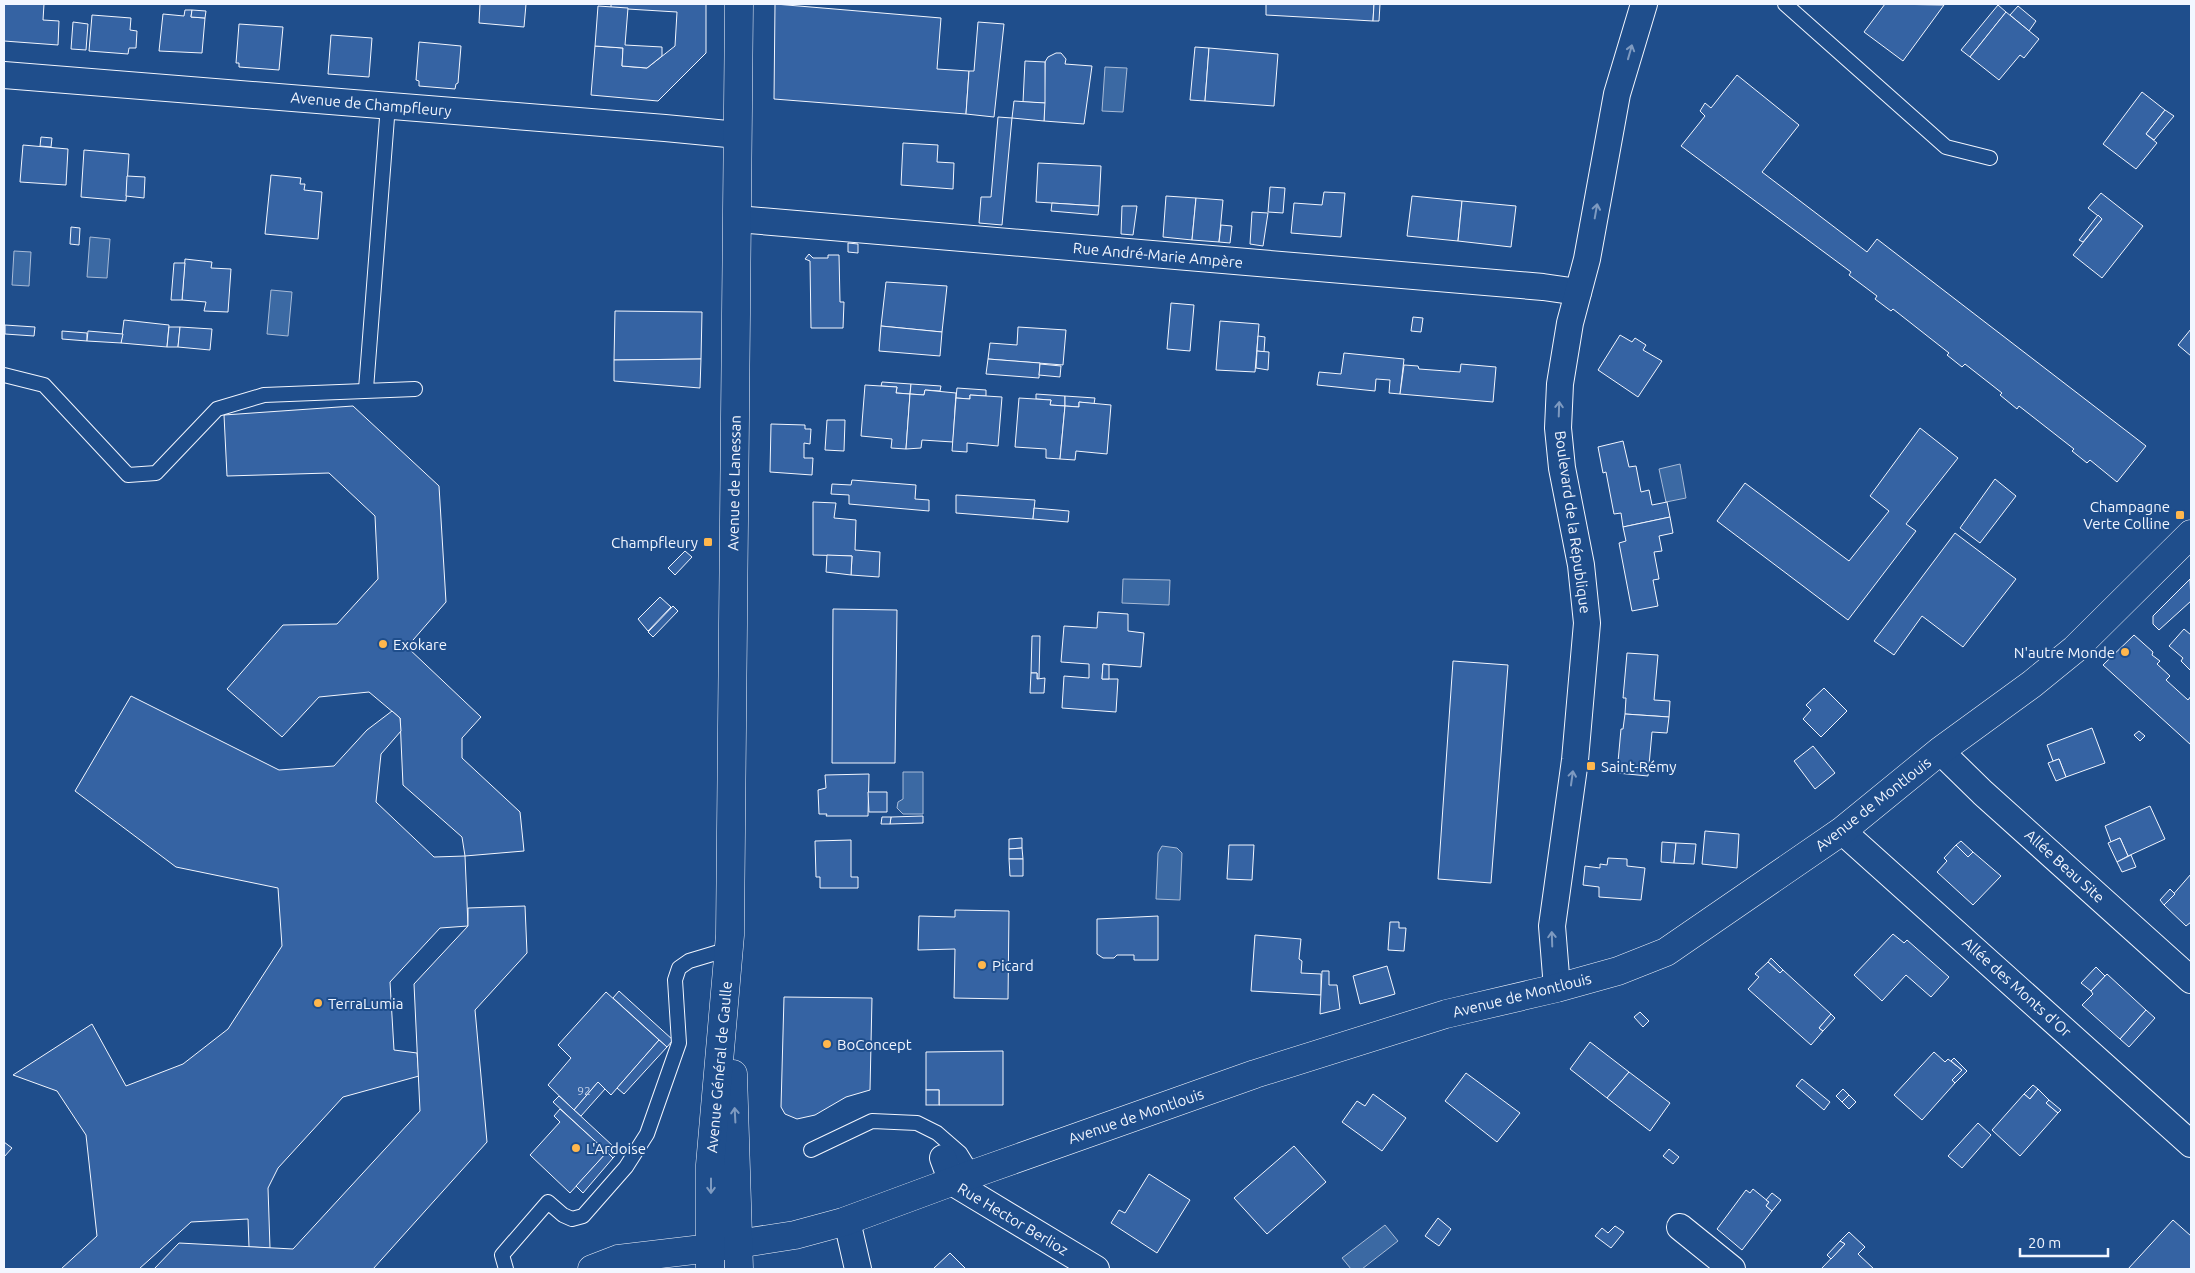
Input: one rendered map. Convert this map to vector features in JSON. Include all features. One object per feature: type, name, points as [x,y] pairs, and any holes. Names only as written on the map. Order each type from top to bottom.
[{"type":"street","name":"Avenue de Lanessan","points":[[728,956],[739,4]]},
{"type":"street","name":"Boulevard de la République","points":[[1558,988],[1552,926],[1575,760],[1588,622],[1581,565],[1562,468],[1558,428],[1560,384],[1570,323],[1587,259],[1617,94],[1644,4]]},
{"type":"street","name":"Avenue de Champfleury","points":[[4,74],[738,135]]},
{"type":"street","name":"Rue André-Marie Ampère","points":[[737,219],[1542,287],[1578,292]]},
{"type":"street","name":"Avenue de Montlouis","points":[[592,1269],[618,1259],[711,1259],[739,1256],[847,1221],[956,1171],[1446,1014],[1558,988],[1618,971],[1666,952],[1842,831],[1940,751],[2032,684],[2075,649],[2191,534]]},
{"type":"street","name":"Allée Beau Site","points":[[1940,751],[1983,793],[2191,980]]},
{"type":"street","name":"Allée des Monts d'Or","points":[[1842,831],[2191,1144]]},
{"type":"street","name":"Avenue Général de Gaulle","points":[[728,956],[739,1256]]},
{"type":"street","name":"Avenue Général de Gaulle","points":[[711,1259],[710,1165],[728,956]]},
{"type":"street","name":"Rue Hector Berlioz","points":[[956,1171],[1096,1269]]},
{"type":"street","points":[[847,1221],[858,1269]]},
{"type":"street","points":[[1680,1228],[1732,1269]]},
{"type":"lane","points":[[1785,4],[1946,147],[1990,158]]},
{"type":"lane","points":[[366,389],[388,105]]},
{"type":"lane","points":[[4,375],[44,384],[128,475],[156,473],[217,409],[264,394],[366,389],[415,389]]},
{"type":"lane","points":[[506,1269],[502,1255],[548,1202],[563,1215],[572,1219],[583,1216],[626,1167],[647,1134],[679,1042],[675,980],[679,968],[689,961],[728,956]]},
{"type":"lane","points":[[811,1150],[872,1121],[917,1123],[937,1134],[960,1153],[956,1171]]},
{"type":"water","points":[[1105,67],[1127,68],[1123,112],[1102,111]]},
{"type":"water","points":[[90,237],[110,239],[107,278],[87,277]]},
{"type":"water","points":[[14,251],[31,252],[29,286],[12,285]]},
{"type":"water","points":[[271,290],[292,292],[288,336],[267,334]]},
{"type":"water","points":[[1680,464],[1686,498],[1666,502],[1659,469]]},
{"type":"water","points":[[1123,579],[1170,580],[1169,605],[1122,603]]},
{"type":"water","points":[[903,772],[923,772],[923,814],[903,814],[897,808],[898,802],[903,799]]},
{"type":"water","points":[[1162,846],[1177,848],[1182,853],[1180,900],[1156,899],[1158,853]]},
{"type":"water","points":[[1385,1225],[1398,1241],[1362,1269],[1351,1269],[1342,1258]]},
{"type":"building","points":[[4,4],[44,4],[43,20],[59,21],[58,45],[4,41]]},
{"type":"building","points":[[480,4],[526,4],[524,27],[479,23]]},
{"type":"building","points":[[611,4],[706,4],[706,53],[658,101],[591,95],[595,46],[623,48],[622,66],[647,68],[675,46],[677,12],[611,8]]},
{"type":"building","points":[[775,4],[941,18],[937,69],[969,71],[966,114],[774,99]]},
{"type":"building","points":[[1266,4],[1374,4],[1373,21],[1266,15]]},
{"type":"building","points":[[1374,4],[1380,4],[1379,21],[1373,21]]},
{"type":"building","points":[[1885,4],[1944,5],[1903,61],[1864,32]]},
{"type":"building","points":[[1998,5],[2006,12],[1970,57],[1961,50]]},
{"type":"building","points":[[598,6],[628,8],[625,45],[662,47],[662,56],[647,68],[622,66],[623,48],[595,46]]},
{"type":"building","points":[[2018,6],[2036,21],[2029,31],[2010,15]]},
{"type":"building","points":[[185,10],[192,10],[191,17],[205,18],[202,53],[159,51],[163,14],[184,16]]},
{"type":"building","points":[[192,10],[206,11],[205,18],[191,17]]},
{"type":"building","points":[[2006,12],[2039,39],[2024,58],[2020,55],[1999,80],[1970,57]]},
{"type":"building","points":[[92,15],[131,18],[130,30],[137,31],[136,48],[129,48],[128,54],[89,51]]},
{"type":"building","points":[[73,22],[88,24],[86,50],[71,49]]},
{"type":"building","points":[[978,22],[1004,24],[994,117],[966,114],[969,71],[974,71]]},
{"type":"building","points":[[239,24],[283,27],[279,70],[239,67],[239,63],[236,63]]},
{"type":"building","points":[[331,35],[372,38],[369,77],[328,74]]},
{"type":"building","points":[[419,42],[461,46],[458,83],[455,89],[419,86],[419,81],[416,80]]},
{"type":"building","points":[[1195,47],[1209,48],[1205,101],[1190,100]]},
{"type":"building","points":[[1209,48],[1278,54],[1274,106],[1205,101]]},
{"type":"building","points":[[1061,53],[1066,59],[1065,64],[1092,66],[1084,124],[1044,121],[1045,62],[1048,57]]},
{"type":"building","points":[[1025,61],[1045,62],[1045,103],[1023,102]]},
{"type":"building","points":[[1737,75],[1799,125],[1762,172],[1867,252],[1877,239],[2146,446],[2117,482],[2090,460],[2087,463],[2072,451],[2074,449],[2019,406],[2017,409],[2000,395],[2002,393],[1965,364],[1962,367],[1947,355],[1949,353],[1893,309],[1891,311],[1875,299],[1877,296],[1849,275],[1851,272],[1681,146],[1705,116],[1700,111],[1705,103],[1711,108]]},
{"type":"building","points":[[2142,92],[2165,110],[2146,134],[2157,143],[2136,169],[2103,144]]},
{"type":"building","points":[[1014,101],[1045,103],[1044,121],[1012,118]]},
{"type":"building","points":[[2165,110],[2174,116],[2154,140],[2146,134]]},
{"type":"building","points":[[998,117],[1012,118],[1002,225],[979,223],[981,197],[991,197]]},
{"type":"building","points":[[41,137],[52,138],[51,147],[40,146]]},
{"type":"building","points":[[903,143],[938,145],[937,162],[954,163],[953,189],[901,185]]},
{"type":"building","points":[[23,145],[68,149],[66,185],[20,182]]},
{"type":"building","points":[[84,150],[129,154],[126,201],[81,197]]},
{"type":"building","points":[[1038,163],[1101,166],[1099,206],[1036,202]]},
{"type":"building","points":[[271,175],[301,178],[300,184],[305,184],[304,190],[322,192],[318,239],[265,234]]},
{"type":"building","points":[[127,176],[145,177],[144,198],[126,196]]},
{"type":"building","points":[[1270,187],[1285,188],[1283,213],[1268,212]]},
{"type":"building","points":[[1324,192],[1345,193],[1341,237],[1291,233],[1294,203],[1322,205]]},
{"type":"building","points":[[2101,193],[2143,226],[2102,278],[2073,255],[2102,219],[2088,208]]},
{"type":"building","points":[[1166,196],[1196,198],[1192,240],[1163,237]]},
{"type":"building","points":[[1412,196],[1462,201],[1458,241],[1407,236]]},
{"type":"building","points":[[1196,198],[1223,200],[1219,242],[1192,240]]},
{"type":"building","points":[[1462,201],[1516,206],[1511,247],[1458,241]]},
{"type":"building","points":[[1052,203],[1099,206],[1098,215],[1051,211]]},
{"type":"building","points":[[1122,206],[1137,206],[1133,235],[1121,234]]},
{"type":"building","points":[[1252,212],[1268,213],[1263,246],[1250,244]]},
{"type":"building","points":[[2098,215],[2102,219],[2083,242],[2079,240]]},
{"type":"building","points":[[1221,225],[1232,226],[1230,243],[1219,242]]},
{"type":"building","points":[[71,227],[80,228],[79,245],[70,244]]},
{"type":"building","points":[[848,243],[858,244],[858,253],[848,252]]},
{"type":"building","points":[[809,254],[813,258],[828,258],[828,255],[839,255],[840,302],[844,302],[843,328],[811,328],[810,261],[805,259]]},
{"type":"building","points":[[185,259],[212,262],[211,268],[231,269],[228,312],[204,311],[206,302],[182,300]]},
{"type":"building","points":[[174,263],[185,263],[182,300],[171,300]]},
{"type":"building","points":[[886,282],[947,286],[942,332],[881,326]]},
{"type":"building","points":[[1171,303],[1194,305],[1190,351],[1167,349]]},
{"type":"building","points":[[615,311],[702,312],[701,359],[614,360]]},
{"type":"building","points":[[1413,317],[1423,318],[1421,332],[1411,331]]},
{"type":"building","points":[[124,320],[169,325],[167,347],[121,343]]},
{"type":"building","points":[[1220,321],[1259,324],[1255,372],[1216,370]]},
{"type":"building","points":[[5,325],[35,327],[34,336],[5,334]]},
{"type":"building","points":[[881,326],[942,332],[940,356],[879,351]]},
{"type":"building","points":[[169,327],[180,327],[178,347],[167,347]]},
{"type":"building","points":[[180,327],[212,329],[210,350],[178,347]]},
{"type":"building","points":[[1018,327],[1066,330],[1063,365],[988,359],[990,343],[1017,345]]},
{"type":"building","points":[[2191,329],[2191,356],[2178,345]]},
{"type":"building","points":[[62,331],[87,333],[87,341],[62,339]]},
{"type":"building","points":[[88,331],[123,334],[121,343],[87,341]]},
{"type":"building","points":[[1620,335],[1632,342],[1635,338],[1646,345],[1643,350],[1662,361],[1638,397],[1598,370]]},
{"type":"building","points":[[1258,336],[1265,337],[1264,352],[1257,351]]},
{"type":"building","points":[[1257,351],[1269,352],[1268,370],[1256,368]]},
{"type":"building","points":[[1344,353],[1404,359],[1400,394],[1389,393],[1390,380],[1376,379],[1375,391],[1317,385],[1319,372],[1341,374]]},
{"type":"building","points":[[701,359],[700,388],[614,381],[614,360]]},
{"type":"building","points":[[988,359],[1040,363],[1039,378],[986,374]]},
{"type":"building","points":[[1040,364],[1061,366],[1060,377],[1039,375]]},
{"type":"building","points":[[1461,364],[1496,367],[1493,402],[1400,394],[1404,365],[1418,366],[1419,369],[1460,372]]},
{"type":"building","points":[[882,382],[911,384],[910,394],[896,393],[897,387],[881,386]]},
{"type":"building","points":[[911,384],[941,386],[940,391],[925,390],[924,395],[910,394]]},
{"type":"building","points":[[865,385],[897,387],[896,393],[910,394],[906,449],[891,448],[892,439],[861,436]]},
{"type":"building","points":[[957,388],[986,390],[986,396],[970,395],[970,399],[956,398]]},
{"type":"building","points":[[925,390],[956,393],[953,442],[922,440],[921,448],[906,449],[910,394],[924,395]]},
{"type":"building","points":[[1036,394],[1065,396],[1065,406],[1050,405],[1051,400],[1036,399]]},
{"type":"building","points":[[970,395],[1002,397],[998,446],[967,443],[967,452],[952,451],[956,398],[970,399]]},
{"type":"building","points":[[1065,396],[1095,398],[1094,404],[1079,402],[1079,407],[1065,406]]},
{"type":"building","points":[[1019,398],[1051,400],[1050,405],[1065,406],[1060,459],[1046,458],[1046,449],[1015,447]]},
{"type":"building","points":[[1079,402],[1111,405],[1107,454],[1076,451],[1075,460],[1060,459],[1065,406],[1079,407]]},
{"type":"building","points":[[353,406],[439,486],[446,602],[407,647],[481,717],[462,738],[462,758],[520,812],[524,851],[465,856],[462,837],[403,785],[400,718],[369,692],[319,697],[282,737],[227,689],[283,625],[337,624],[378,579],[375,516],[329,473],[227,476],[224,415]]},
{"type":"building","points":[[827,420],[845,420],[844,451],[825,450]]},
{"type":"building","points":[[771,424],[805,425],[805,429],[811,429],[810,444],[804,443],[804,458],[813,458],[812,475],[770,472]]},
{"type":"building","points":[[1920,428],[1958,458],[1906,524],[1916,531],[1848,620],[1717,521],[1745,483],[1849,561],[1889,511],[1870,496]]},
{"type":"building","points":[[1623,441],[1629,467],[1636,466],[1641,492],[1649,490],[1652,505],[1667,502],[1670,517],[1623,527],[1621,513],[1614,514],[1606,472],[1603,473],[1598,447]]},
{"type":"building","points":[[1995,479],[2016,496],[1980,543],[1960,528]]},
{"type":"building","points":[[852,480],[916,485],[915,499],[929,500],[929,511],[849,504],[849,495],[831,494],[832,484],[851,485]]},
{"type":"building","points":[[956,495],[1035,500],[1033,519],[956,513]]},
{"type":"building","points":[[813,502],[836,503],[834,518],[856,520],[855,550],[880,552],[879,577],[851,575],[852,556],[813,555]]},
{"type":"building","points":[[1034,508],[1069,511],[1068,522],[1033,519]]},
{"type":"building","points":[[1670,517],[1673,533],[1659,536],[1662,551],[1654,552],[1659,579],[1653,580],[1658,606],[1632,611],[1619,543],[1626,541],[1623,527]]},
{"type":"building","points":[[1955,533],[2016,579],[1963,647],[1922,616],[1894,655],[1874,641]]},
{"type":"building","points":[[685,551],[692,557],[675,575],[668,568]]},
{"type":"building","points":[[827,555],[852,556],[851,575],[826,572]]},
{"type":"building","points":[[2190,579],[2191,601],[2159,630],[2153,624],[2153,616]]},
{"type":"building","points":[[660,597],[671,607],[648,631],[638,619]]},
{"type":"building","points":[[673,606],[678,611],[653,637],[648,632]]},
{"type":"building","points":[[833,609],[897,610],[895,763],[832,763]]},
{"type":"building","points":[[1098,612],[1128,614],[1128,631],[1144,633],[1141,667],[1103,664],[1102,679],[1118,679],[1116,712],[1062,708],[1064,676],[1089,678],[1089,664],[1061,662],[1064,626],[1097,628]]},
{"type":"building","points":[[2184,629],[2191,635],[2191,671],[2181,661],[2183,658],[2169,646]]},
{"type":"building","points":[[2134,635],[2160,661],[2157,664],[2170,676],[2166,680],[2188,700],[2191,696],[2191,745],[2103,665]]},
{"type":"building","points":[[1032,636],[1040,636],[1039,678],[1037,679],[1037,673],[1031,673]]},
{"type":"building","points":[[1627,653],[1658,655],[1654,700],[1670,701],[1669,717],[1625,714],[1626,698],[1623,698]]},
{"type":"building","points":[[1453,661],[1508,665],[1491,883],[1438,879]]},
{"type":"building","points":[[1103,664],[1109,665],[1109,679],[1102,679]]},
{"type":"building","points":[[1031,673],[1037,673],[1037,679],[1045,678],[1044,693],[1030,693]]},
{"type":"building","points":[[1824,688],[1847,711],[1821,737],[1803,719],[1811,710],[1806,705]]},
{"type":"building","name":"TerraLumia","points":[[131,696],[279,770],[334,766],[367,730],[392,711],[400,718],[401,731],[381,754],[376,802],[434,857],[465,856],[468,926],[440,928],[390,982],[394,1050],[417,1053],[419,1076],[343,1097],[278,1168],[268,1188],[270,1248],[249,1247],[248,1219],[191,1222],[139,1269],[61,1269],[97,1236],[86,1135],[57,1091],[13,1075],[92,1024],[126,1086],[183,1064],[228,1029],[282,946],[278,888],[176,867],[75,791]]},
{"type":"building","points":[[1625,714],[1669,717],[1667,733],[1652,732],[1648,776],[1617,773],[1621,729],[1623,729]]},
{"type":"building","points":[[2092,728],[2105,763],[2066,777],[2059,759],[2053,761],[2047,745]]},
{"type":"building","points":[[2139,731],[2145,736],[2140,741],[2134,735]]},
{"type":"building","points":[[1813,746],[1835,773],[1815,789],[1794,761]]},
{"type":"building","points":[[2059,759],[2066,777],[2056,781],[2048,763]]},
{"type":"building","points":[[869,774],[868,816],[826,816],[827,814],[819,814],[818,790],[826,788],[825,775]]},
{"type":"building","points":[[868,792],[887,792],[887,812],[869,812]]},
{"type":"building","points":[[2150,806],[2165,839],[2128,856],[2120,838],[2111,842],[2105,826]]},
{"type":"building","points":[[923,816],[923,823],[890,824],[891,817]]},
{"type":"building","points":[[882,817],[891,817],[890,824],[881,824]]},
{"type":"building","points":[[1705,831],[1739,834],[1737,868],[1702,864]]},
{"type":"building","points":[[1022,838],[1022,848],[1009,849],[1009,839]]},
{"type":"building","points":[[2120,838],[2128,856],[2117,862],[2108,843]]},
{"type":"building","points":[[851,840],[851,877],[858,877],[858,888],[820,888],[820,877],[816,877],[815,841]]},
{"type":"building","points":[[1961,841],[1973,852],[1968,857],[1956,845]]},
{"type":"building","points":[[1662,842],[1676,843],[1674,863],[1661,862]]},
{"type":"building","points":[[1676,843],[1696,844],[1694,864],[1674,863]]},
{"type":"building","points":[[1229,845],[1254,845],[1252,880],[1227,879]]},
{"type":"building","points":[[1956,845],[1968,857],[1973,852],[2001,876],[1973,905],[1937,872],[1947,861],[1944,858]]},
{"type":"building","points":[[1022,848],[1023,859],[1009,859],[1009,849]]},
{"type":"building","points":[[2131,855],[2136,867],[2122,872],[2117,862]]},
{"type":"building","points":[[1608,858],[1627,859],[1627,866],[1645,868],[1641,900],[1599,897],[1599,887],[1583,885],[1585,866],[1600,868],[1600,864],[1607,865]]},
{"type":"building","points":[[1009,859],[1023,859],[1023,876],[1010,876]]},
{"type":"building","points":[[2191,874],[2191,922],[2186,926],[2164,905]]},
{"type":"building","points":[[2170,889],[2175,894],[2164,905],[2160,900]]},
{"type":"building","points":[[525,906],[527,953],[475,1010],[487,1142],[373,1269],[154,1269],[179,1243],[293,1249],[420,1111],[414,984],[468,926],[468,908]]},
{"type":"building","name":"Picard","points":[[955,910],[1009,911],[1008,999],[954,998],[955,949],[918,950],[919,916],[955,917]]},
{"type":"building","points":[[1158,916],[1158,960],[1134,960],[1134,955],[1117,955],[1114,958],[1103,958],[1097,954],[1097,919]]},
{"type":"building","points":[[1390,922],[1399,922],[1399,928],[1406,928],[1404,951],[1388,950]]},
{"type":"building","points":[[1893,934],[1904,943],[1907,940],[1949,977],[1931,997],[1906,975],[1882,1001],[1854,975]]},
{"type":"building","points":[[1255,935],[1301,939],[1299,959],[1302,961],[1301,973],[1321,974],[1321,995],[1251,991]]},
{"type":"building","points":[[1771,958],[1783,970],[1780,973],[1768,962]]},
{"type":"building","points":[[1768,962],[1780,973],[1783,970],[1831,1014],[1819,1028],[1823,1031],[1811,1045],[1748,989],[1759,977],[1755,974]]},
{"type":"building","points":[[1387,966],[1395,994],[1360,1004],[1353,976]]},
{"type":"building","points":[[2096,967],[2105,976],[2091,991],[2081,983]]},
{"type":"building","points":[[1322,971],[1329,971],[1329,985],[1337,985],[1340,1009],[1320,1014]]},
{"type":"building","points":[[2107,974],[2146,1010],[2120,1039],[2082,1005],[2093,994],[2091,991]]},
{"type":"building","points":[[619,991],[673,1040],[667,1047],[613,998]]},
{"type":"building","points":[[606,992],[659,1040],[611,1095],[598,1082],[574,1110],[548,1085],[571,1058],[558,1045]]},
{"type":"building","name":"BoConcept","points":[[784,997],[872,998],[870,1090],[846,1097],[815,1115],[797,1119],[785,1114],[781,1107]]},
{"type":"building","points":[[2146,1010],[2155,1018],[2129,1047],[2120,1039]]},
{"type":"building","points":[[1640,1012],[1649,1021],[1643,1027],[1634,1017]]},
{"type":"building","points":[[1831,1014],[1835,1018],[1823,1031],[1819,1028]]},
{"type":"building","points":[[659,1040],[667,1047],[624,1094],[617,1088]]},
{"type":"building","points":[[1590,1042],[1629,1072],[1607,1098],[1570,1069]]},
{"type":"building","points":[[1003,1051],[1003,1105],[939,1105],[939,1090],[926,1090],[926,1052]]},
{"type":"building","points":[[1934,1052],[1945,1062],[1948,1059],[1962,1070],[1952,1080],[1955,1083],[1922,1120],[1894,1095]]},
{"type":"building","points":[[1954,1058],[1967,1071],[1955,1083],[1952,1080],[1962,1070],[1951,1061]]},
{"type":"building","points":[[1629,1072],[1670,1103],[1650,1131],[1607,1098]]},
{"type":"building","points":[[1466,1073],[1520,1113],[1497,1142],[1445,1101]]},
{"type":"building","points":[[1802,1079],[1830,1102],[1824,1110],[1796,1086]]},
{"type":"building","points":[[598,1082],[605,1089],[581,1116],[574,1110]]},
{"type":"building","points":[[2033,1085],[2038,1089],[2030,1099],[2024,1094]]},
{"type":"building","points":[[1843,1089],[1849,1095],[1842,1102],[1836,1096]]},
{"type":"building","points":[[2038,1089],[2049,1100],[2046,1103],[2058,1113],[2020,1156],[1992,1130],[2024,1094],[2030,1099]]},
{"type":"building","points":[[926,1090],[939,1090],[939,1105],[926,1105]]},
{"type":"building","points":[[1373,1094],[1406,1118],[1382,1151],[1342,1122],[1357,1101],[1365,1106]]},
{"type":"building","points":[[1849,1095],[1856,1102],[1849,1109],[1842,1102]]},
{"type":"building","points":[[559,1096],[613,1146],[607,1152],[553,1102]]},
{"type":"building","points":[[2049,1100],[2061,1110],[2058,1113],[2046,1103]]},
{"type":"building","points":[[560,1109],[607,1152],[570,1193],[530,1155],[560,1122],[554,1116]]},
{"type":"building","points":[[1978,1123],[1991,1135],[1962,1168],[1948,1156]]},
{"type":"building","points":[[4,1142],[12,1148],[4,1157]]},
{"type":"building","points":[[613,1146],[619,1151],[613,1158],[607,1152]]},
{"type":"building","points":[[1294,1146],[1326,1182],[1267,1234],[1234,1198]]},
{"type":"building","points":[[1669,1149],[1679,1157],[1673,1164],[1663,1156]]},
{"type":"building","points":[[607,1152],[613,1158],[583,1193],[576,1186]]},
{"type":"building","points":[[1149,1174],[1190,1200],[1157,1253],[1111,1223],[1119,1210],[1125,1213]]},
{"type":"building","points":[[1753,1189],[1769,1202],[1766,1206],[1772,1211],[1742,1250],[1717,1229],[1746,1190],[1750,1193]]},
{"type":"building","points":[[1772,1193],[1781,1200],[1772,1211],[1766,1206],[1769,1202],[1766,1200]]},
{"type":"building","points":[[1438,1218],[1451,1229],[1439,1246],[1425,1236]]},
{"type":"building","points":[[2173,1220],[2191,1236],[2191,1269],[2128,1269]]},
{"type":"building","points":[[1615,1226],[1624,1232],[1611,1248],[1595,1236],[1602,1228],[1608,1233]]},
{"type":"building","points":[[1849,1232],[1865,1247],[1858,1254],[1874,1269],[1821,1269],[1845,1244],[1840,1241]]},
{"type":"building","points":[[1840,1241],[1845,1244],[1831,1259],[1827,1255]]},
{"type":"building","points":[[950,1253],[966,1269],[933,1269]]},
{"type":"place","name":"Champagne Verte Colline","points":[[2180,515]]},
{"type":"place","name":"Champfleury","points":[[708,542]]},
{"type":"place","name":"Exokare","points":[[383,644]]},
{"type":"place","name":"N'autre Monde","points":[[2125,652]]},
{"type":"place","name":"Saint-Rémy","points":[[1591,766]]},
{"type":"place","name":"Picard","points":[[982,965]]},
{"type":"place","name":"TerraLumia","points":[[318,1003]]},
{"type":"place","name":"BoConcept","points":[[827,1044]]},
{"type":"place","name":"L'Ardoise","points":[[576,1148]]}]
